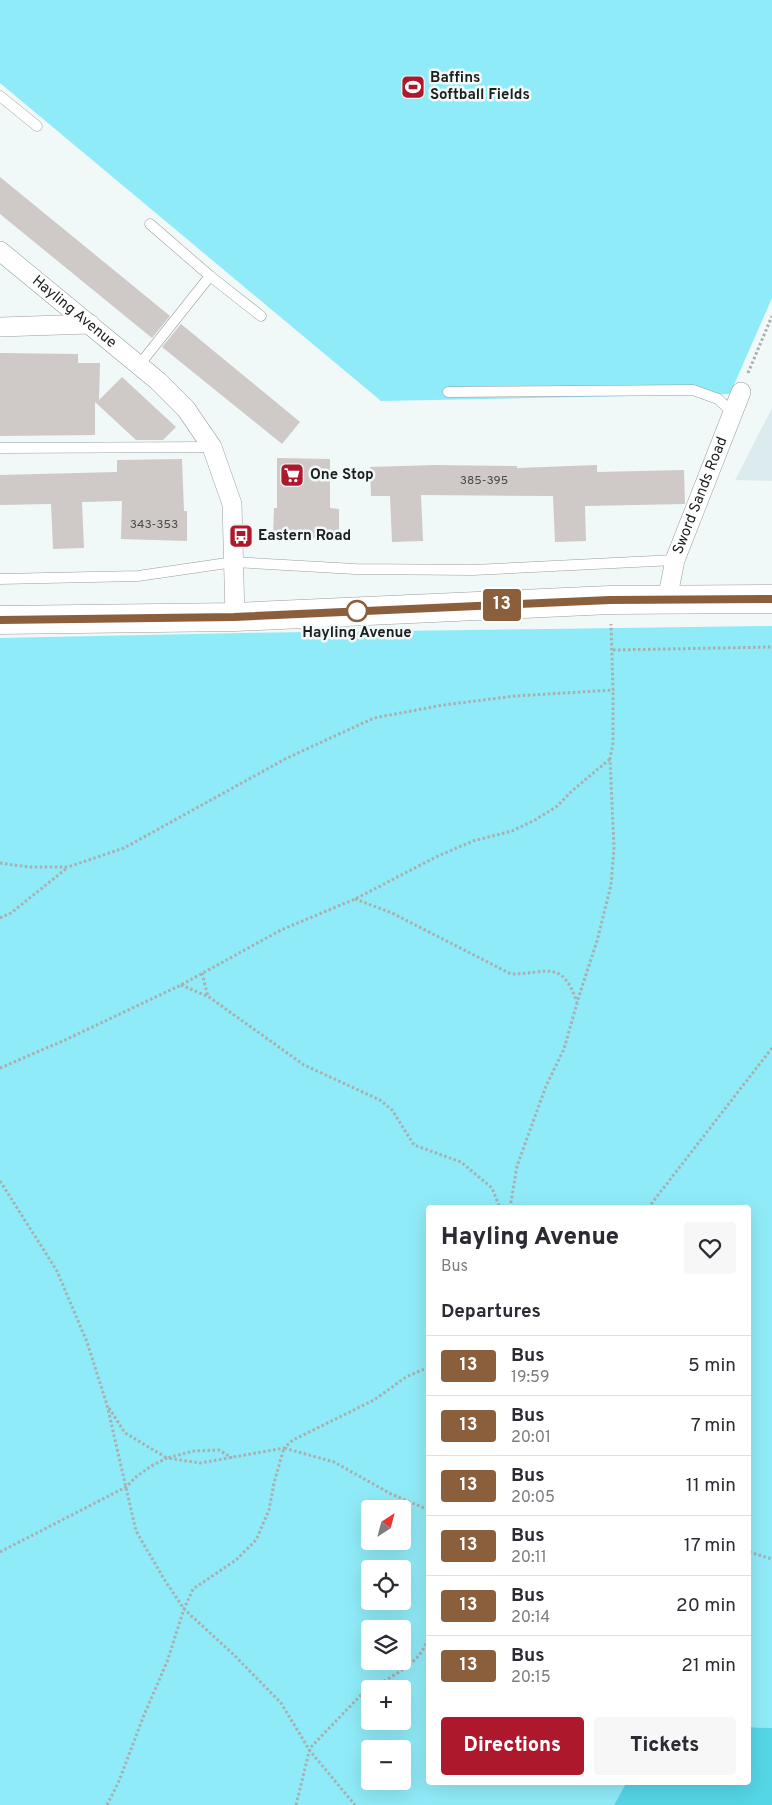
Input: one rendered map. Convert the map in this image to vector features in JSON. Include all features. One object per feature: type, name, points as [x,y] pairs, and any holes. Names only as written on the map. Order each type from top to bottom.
[{"type":"main road","points":[[0,620],[234,617],[600,600],[772,599]]},
{"type":"street","name":"Hayling Avenue","points":[[0,251],[140,364],[186,409],[212,447],[232,504],[234,617]]},
{"type":"street","points":[[0,327],[90,324]]},
{"type":"street","name":"Sword Sands Road","points":[[667,600],[675,560],[741,392]]},
{"type":"lane","points":[[0,96],[37,126]]},
{"type":"lane","points":[[150,224],[210,276],[261,316]]},
{"type":"lane","points":[[140,364],[210,276]]},
{"type":"lane","points":[[448,392],[693,390],[718,399],[733,413]]},
{"type":"lane","points":[[0,448],[212,447]]},
{"type":"lane","points":[[0,580],[138,576],[234,562],[355,569],[473,570],[675,560]]},
{"type":"path","points":[[741,392],[772,316]]},
{"type":"path","points":[[510,1205],[517,1166],[546,1086],[564,1049],[597,941],[611,885],[614,848],[610,759],[613,743],[613,650],[772,647]]},
{"type":"path","points":[[0,863],[29,867],[68,867],[124,848],[288,758],[374,718],[443,705],[515,696],[613,690]]},
{"type":"path","points":[[0,1068],[181,985],[281,930],[355,899],[436,857],[466,844],[512,831],[535,820],[556,807],[610,759]]},
{"type":"path","points":[[0,918],[11,913],[68,867]]},
{"type":"path","points":[[355,899],[392,913],[511,974],[528,974],[543,970],[556,972],[565,977],[577,1004]]},
{"type":"path","points":[[202,973],[208,997]]},
{"type":"path","points":[[181,985],[208,997],[304,1066],[380,1100],[392,1110],[414,1145],[461,1162],[492,1188],[499,1205]]},
{"type":"path","points":[[650,1205],[772,1048]]},
{"type":"path","points":[[0,1181],[57,1271],[87,1342],[108,1405],[136,1531],[184,1609],[233,1654],[280,1703],[310,1750],[355,1805]]},
{"type":"path","points":[[107,1805],[120,1781],[144,1714],[167,1662],[184,1609],[193,1589],[236,1560],[256,1540],[268,1510],[284,1448],[294,1440],[374,1400],[406,1377],[426,1369]]},
{"type":"path","points":[[108,1405],[125,1433],[167,1458],[200,1463],[284,1448],[334,1462],[391,1494],[426,1509]]},
{"type":"path","points":[[0,1552],[126,1487],[151,1466],[167,1458],[194,1451],[219,1450],[232,1458]]},
{"type":"path","points":[[751,1553],[772,1559]]},
{"type":"path","points":[[385,1680],[406,1666],[420,1653],[426,1642]]},
{"type":"path","points":[[296,1805],[310,1750],[361,1695]]},
{"type":"shaded area","points":[[0,0],[772,0],[772,298],[730,394],[381,401],[0,83]]},
{"type":"shaded area","points":[[772,408],[772,481],[735,480]]},
{"type":"shaded area","points":[[772,626],[772,1728],[751,1727],[751,1205],[426,1205],[426,1785],[625,1785],[614,1805],[0,1805],[0,638]]},
{"type":"shaded area","points":[[751,1727],[772,1728],[772,1805],[614,1805],[625,1785],[751,1785]]},
{"type":"building","points":[[0,177],[170,316],[152,338],[0,214]]},
{"type":"building","points":[[181,324],[300,422],[282,444],[162,347]]},
{"type":"building","points":[[0,353],[78,354],[78,363],[100,363],[99,400],[122,377],[176,427],[163,440],[136,440],[95,402],[95,435],[0,436]]},
{"type":"building","points":[[277,458],[330,459],[330,508],[339,509],[339,538],[273,538],[274,508],[277,508]]},
{"type":"building","points":[[182,459],[184,511],[187,511],[187,541],[121,539],[122,501],[82,502],[84,548],[53,549],[51,504],[0,505],[0,475],[117,472],[117,460]]},
{"type":"building","points":[[435,465],[517,466],[517,468],[597,465],[597,472],[684,470],[685,504],[585,506],[586,541],[555,542],[553,496],[421,495],[423,541],[392,542],[390,496],[371,496],[370,467]]},
{"type":"bus line","name":"13","points":[[0,620],[234,617],[610,600],[772,599]]},
{"type":"place","name":"Baffins Softball Fields","points":[[413,87]]},
{"type":"place","name":"One Stop","points":[[292,475]]},
{"type":"place","name":"Eastern Road","points":[[241,536]]},
{"type":"place","name":"Hayling Avenue","points":[[357,611]]}]
